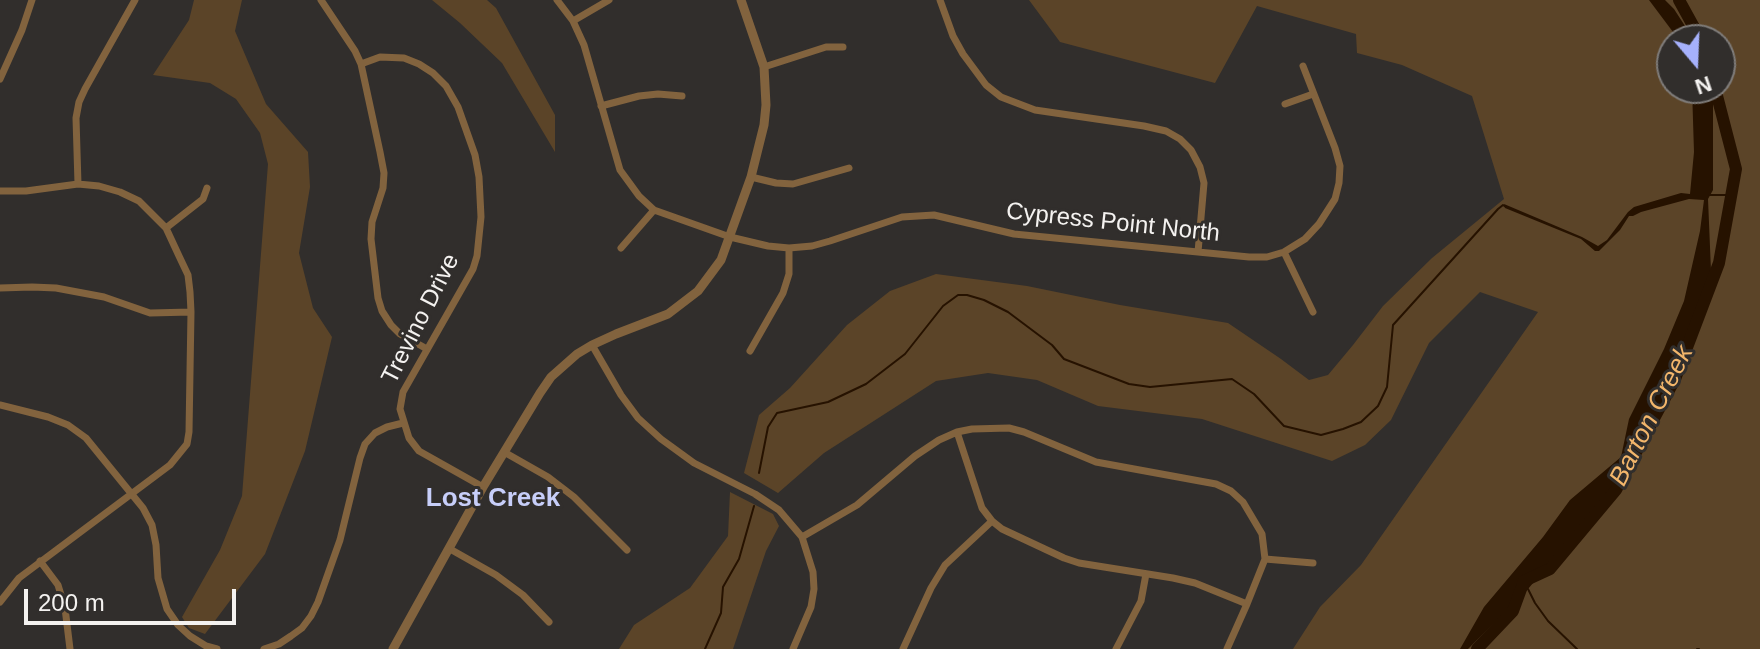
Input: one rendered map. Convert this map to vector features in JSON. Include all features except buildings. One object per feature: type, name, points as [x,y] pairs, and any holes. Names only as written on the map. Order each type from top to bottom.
[{"type":"street","points":[[0,79],[32,0]]},
{"type":"street","points":[[78,184],[76,118],[79,102],[135,0]]},
{"type":"street","points":[[321,0],[361,64],[384,173],[371,239],[378,298],[391,325],[400,334],[427,349]]},
{"type":"street","points":[[557,0],[573,21],[584,45],[620,170],[627,183],[654,210],[621,248]]},
{"type":"street","points":[[573,21],[609,0]]},
{"type":"street","points":[[406,649],[395,646],[483,487],[551,377],[592,345],[668,314],[686,302],[710,277],[721,260],[751,177],[766,105],[764,67],[741,0]]},
{"type":"street","points":[[940,0],[963,54],[986,85],[1001,97],[1035,110],[1144,126],[1166,131],[1180,139],[1200,167],[1204,183],[1198,252]]},
{"type":"street","points":[[764,67],[826,47],[843,47]]},
{"type":"street","name":"Trevino Drive","points":[[361,64],[380,57],[404,58],[433,73],[446,86],[458,107],[475,155],[481,217],[477,256],[473,269],[403,392],[400,409],[409,438],[419,451],[483,487]]},
{"type":"street","points":[[1303,66],[1340,166],[1335,199],[1319,224],[1305,239],[1284,252],[1313,312]]},
{"type":"street","points":[[1285,104],[1313,94]]},
{"type":"street","points":[[601,106],[639,96],[682,96]]},
{"type":"street","points":[[751,177],[793,184],[849,168]]},
{"type":"street","points":[[0,191],[78,184],[99,186],[139,201],[166,228],[188,275],[191,312],[187,444],[170,465],[19,578],[0,602]]},
{"type":"street","points":[[166,228],[203,199],[207,188]]},
{"type":"street","name":"Cypress Point North","points":[[654,210],[730,237],[789,248],[812,246],[902,217],[934,215],[1014,234],[1249,257],[1267,257],[1284,252]]},
{"type":"street","points":[[750,351],[783,293],[789,274],[789,248]]},
{"type":"street","points":[[0,288],[56,288],[104,297],[150,313],[191,312]]},
{"type":"street","points":[[592,345],[638,418],[694,463],[779,510],[802,537],[813,572],[814,589],[811,607],[793,649]]},
{"type":"street","points":[[0,405],[48,417],[68,425],[86,438],[143,508],[152,525],[158,578],[167,609],[190,636],[217,649]]},
{"type":"street","points":[[264,649],[291,636],[311,616],[340,540],[365,444],[375,433],[403,423]]},
{"type":"street","points":[[802,537],[857,505],[939,440],[972,429],[1009,428],[1096,462],[1216,484],[1231,491],[1243,502],[1262,534],[1265,559],[1227,649]]},
{"type":"street","points":[[957,432],[982,508],[1002,529],[1079,563],[1195,583],[1247,604]]},
{"type":"street","points":[[504,452],[548,477],[574,497],[627,550]]},
{"type":"street","points":[[903,649],[945,565],[992,521]]},
{"type":"street","points":[[450,549],[496,575],[523,595],[549,622]]},
{"type":"street","points":[[1265,559],[1313,563]]},
{"type":"street","points":[[40,561],[58,585],[65,608],[70,649]]},
{"type":"street","points":[[1116,649],[1141,601],[1146,574]]},
{"type":"shaded area","points":[[194,0],[242,0],[235,31],[266,104],[308,152],[310,187],[299,253],[313,308],[332,337],[305,451],[265,554],[205,634],[189,628],[182,617],[220,550],[242,496],[268,164],[260,133],[236,99],[210,83],[153,75],[189,20]]},
{"type":"shaded area","points":[[432,0],[487,0],[496,8],[555,115],[555,152],[502,63]]},
{"type":"shaded area","points":[[1029,0],[1760,0],[1760,649],[1293,649],[1320,607],[1361,565],[1538,312],[1480,292],[1429,343],[1391,420],[1365,445],[1332,461],[1202,419],[1098,406],[1037,380],[988,373],[936,381],[824,453],[778,493],[744,473],[759,415],[790,388],[847,325],[890,291],[936,274],[1027,286],[1228,323],[1309,380],[1328,375],[1383,306],[1432,258],[1504,199],[1472,96],[1402,65],[1357,53],[1356,34],[1257,6],[1215,83],[1060,42]]},
{"type":"shaded area","points":[[730,492],[773,514],[779,526],[766,551],[733,649],[619,649],[634,625],[690,588],[728,536]]},
{"type":"water","points":[[1649,0],[1665,0],[1684,24],[1667,24]]},
{"type":"water","points":[[1692,104],[1713,104],[1713,190],[1708,199],[1711,271],[1664,398],[1646,436],[1615,484],[1528,589],[1468,649],[1460,649],[1484,607],[1570,500],[1621,457],[1629,419],[1684,301],[1704,200],[1689,199],[1629,216],[1599,251],[1581,239],[1505,208],[1504,204],[1598,246],[1607,240],[1634,207],[1681,193],[1690,194],[1694,152]]},
{"type":"waterway","name":"Barton Creek","points":[[1679,0],[1692,24]]},
{"type":"waterway","name":"Barton Creek","points":[[1477,649],[1513,611],[1524,581],[1550,569],[1616,490],[1675,379],[1719,263],[1736,169],[1719,104]]},
{"type":"waterway","points":[[1709,195],[1730,195]]},
{"type":"waterway","points":[[759,473],[768,427],[777,413],[828,402],[866,384],[905,354],[943,306],[958,295],[984,300],[1008,312],[1052,345],[1064,359],[1129,384],[1150,387],[1232,379],[1254,394],[1284,426],[1321,435],[1343,429],[1361,422],[1378,406],[1387,387],[1393,325],[1498,209],[1503,205],[1506,207]]},
{"type":"waterway","points":[[705,649],[721,613],[723,587],[739,559],[754,506]]},
{"type":"waterway","points":[[1528,589],[1548,621],[1577,649]]},
{"type":"district","name":"Lost Creek","points":[[493,499]]}]
